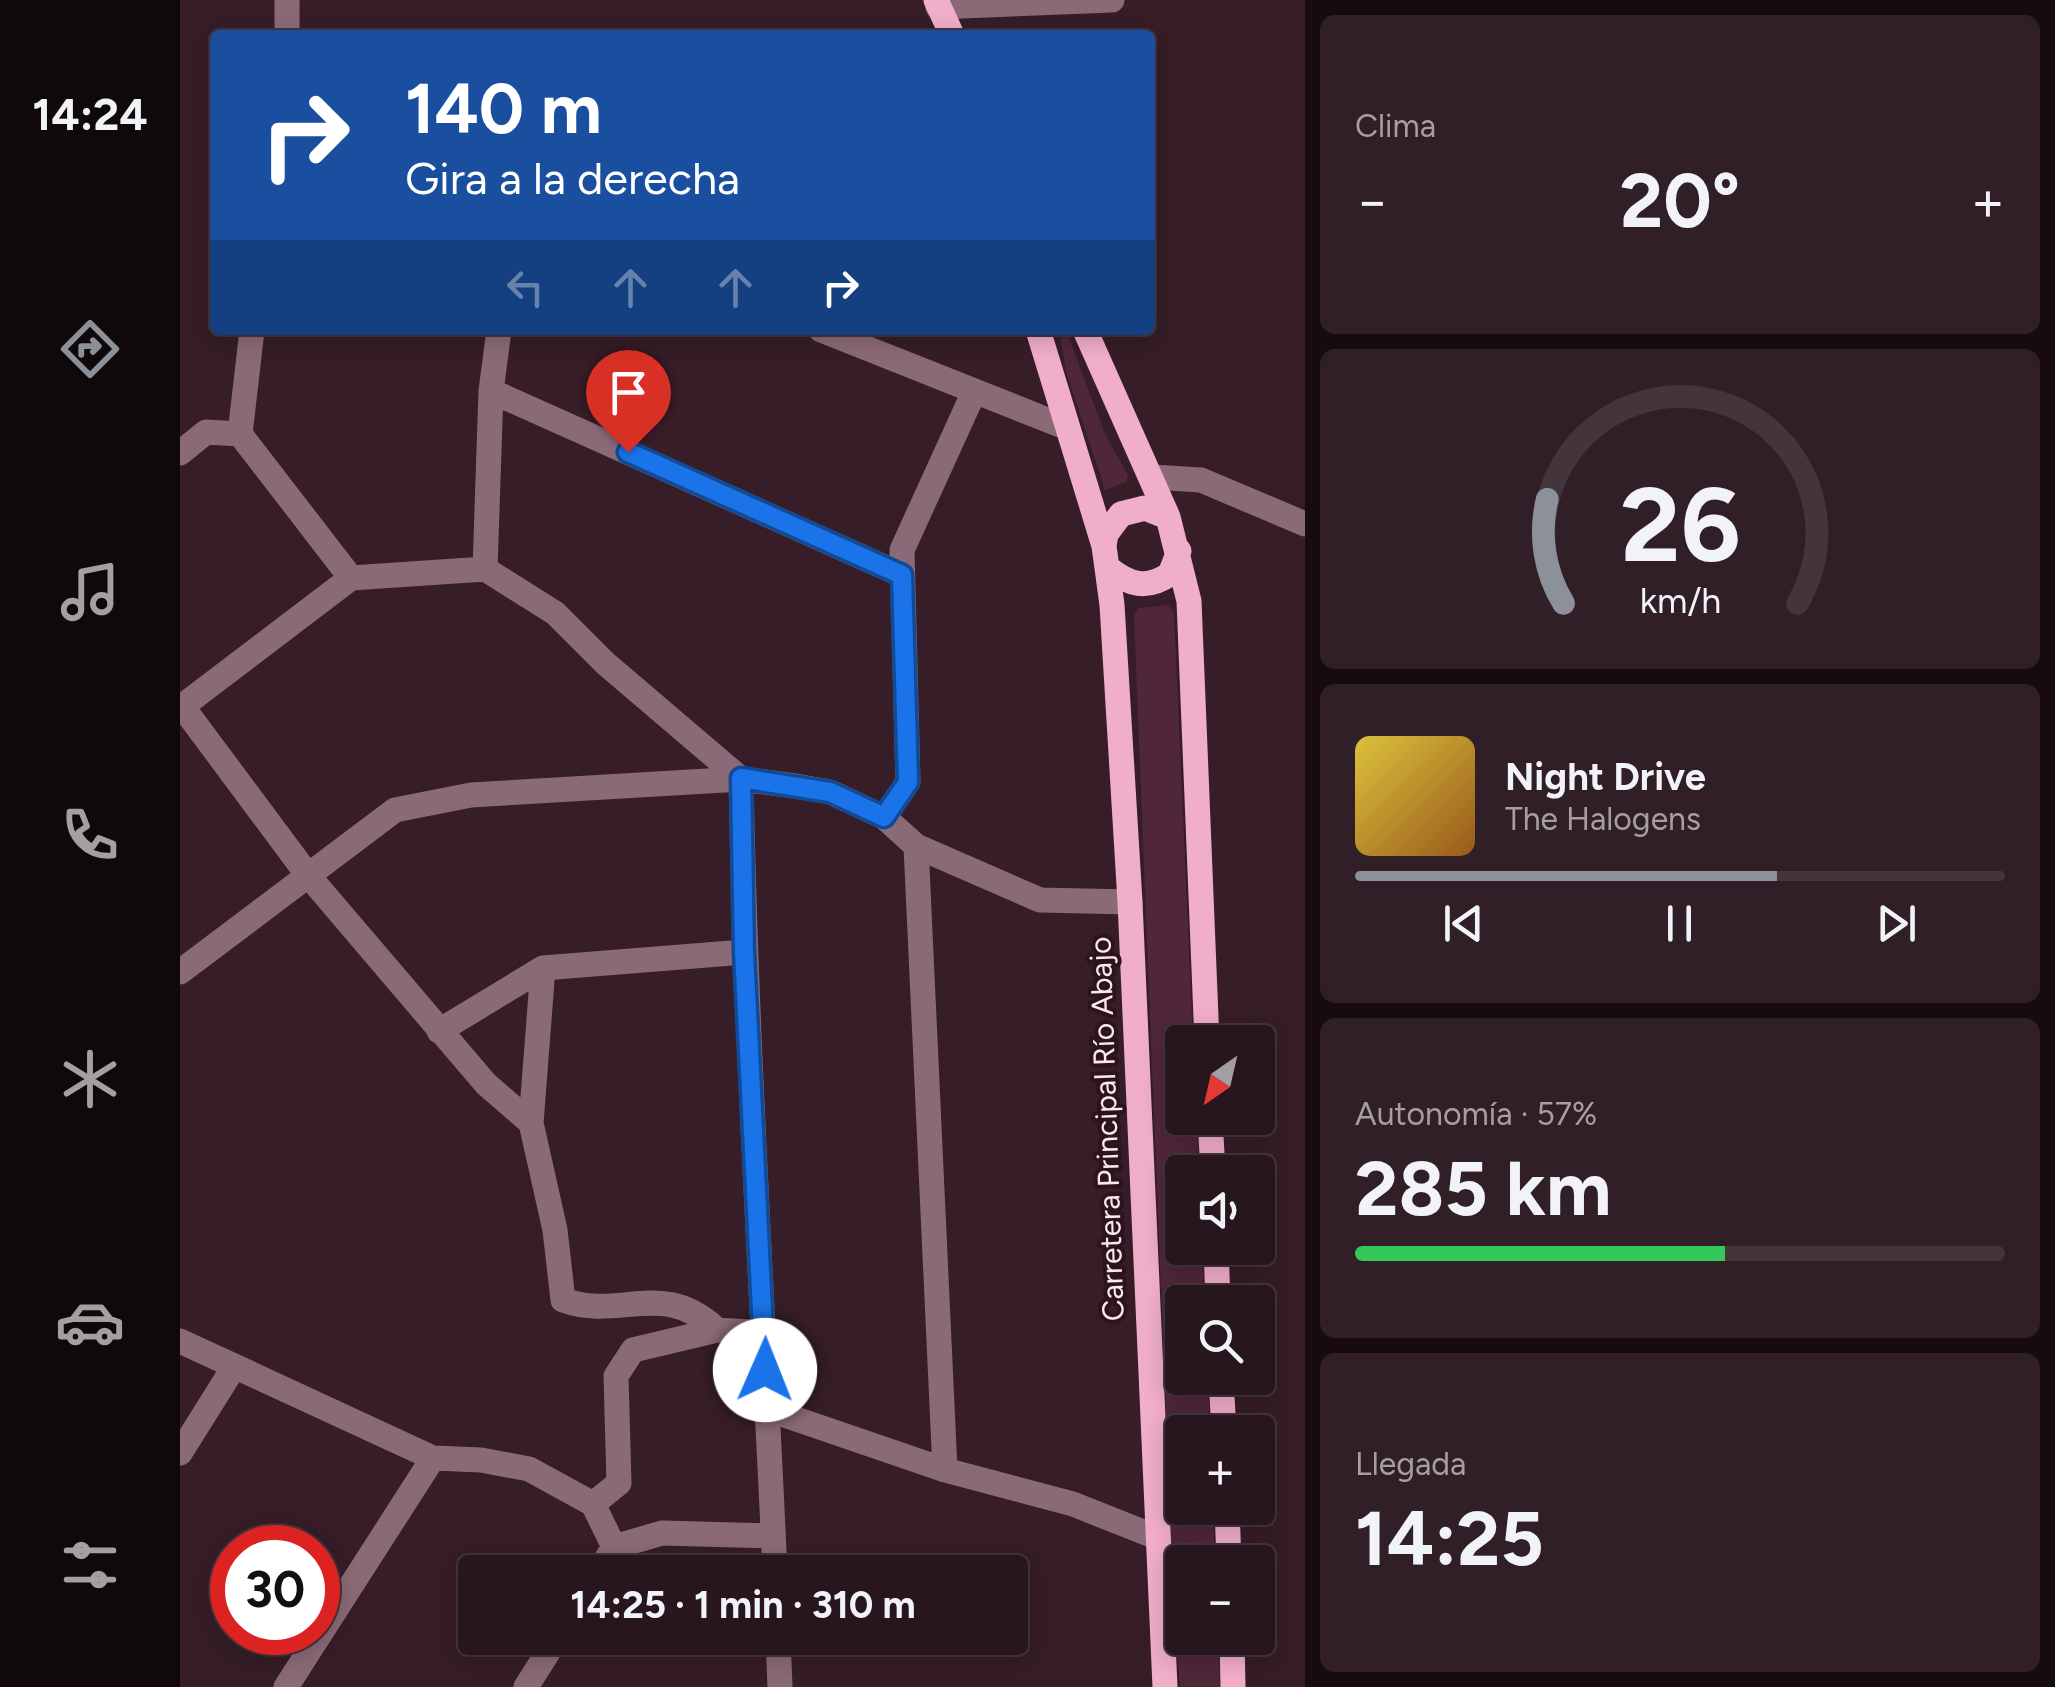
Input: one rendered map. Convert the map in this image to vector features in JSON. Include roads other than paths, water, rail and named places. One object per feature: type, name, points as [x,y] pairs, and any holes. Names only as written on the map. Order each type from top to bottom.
[{"type":"main road","points":[[937,3],[950,30]]},
{"type":"main road","name":"Carretera Principal Río Abajo","points":[[1039,335],[1106,557],[1130,902],[1165,1687]]},
{"type":"main road","points":[[1087,335],[1168,517],[1190,602],[1206,1025]]},
{"type":"main road","points":[[1168,517],[1145,508],[1121,514],[1112,523],[1106,557],[1122,579],[1147,585],[1170,574],[1179,551]]},
{"type":"main road","points":[[1233,1655],[1234,1687]]},
{"type":"street","points":[[287,0],[288,30]]},
{"type":"street","points":[[937,3],[1112,0]]},
{"type":"street","points":[[251,335],[240,434],[351,578]]},
{"type":"street","points":[[485,569],[491,390],[499,335]]},
{"type":"street","points":[[833,335],[1065,426]]},
{"type":"street","points":[[491,390],[902,575]]},
{"type":"street","points":[[884,817],[908,782],[902,550],[974,392]]},
{"type":"street","points":[[184,442],[206,432],[240,434]]},
{"type":"street","points":[[1152,477],[1201,480],[1305,524]]},
{"type":"street","points":[[531,1123],[486,1084],[440,1031],[308,874],[181,707],[351,578],[485,569],[555,613],[605,663],[741,778],[744,952],[766,1332],[764,1408],[774,1555]]},
{"type":"street","points":[[180,972],[395,810],[471,795],[741,778],[830,792],[884,817],[916,846],[1040,900],[1130,902]]},
{"type":"street","points":[[916,846],[945,1470]]},
{"type":"street","points":[[440,1031],[543,968],[744,952]]},
{"type":"street","points":[[543,968],[531,1123],[555,1230],[562,1300],[586,1308],[636,1300],[676,1303],[698,1313],[717,1330]]},
{"type":"street","points":[[594,1504],[619,1483],[616,1376],[633,1350],[717,1330],[766,1332]]},
{"type":"street","points":[[180,1341],[433,1458],[481,1460],[530,1469],[594,1504],[614,1547]]},
{"type":"street","points":[[180,1453],[234,1367]]},
{"type":"street","points":[[764,1408],[945,1470],[1073,1504],[1156,1537]]},
{"type":"street","points":[[286,1687],[433,1458]]},
{"type":"street","points":[[609,1555],[614,1547],[662,1533],[773,1536]]},
{"type":"street","points":[[526,1687],[546,1655]]},
{"type":"street","points":[[779,1655],[780,1687]]}]
